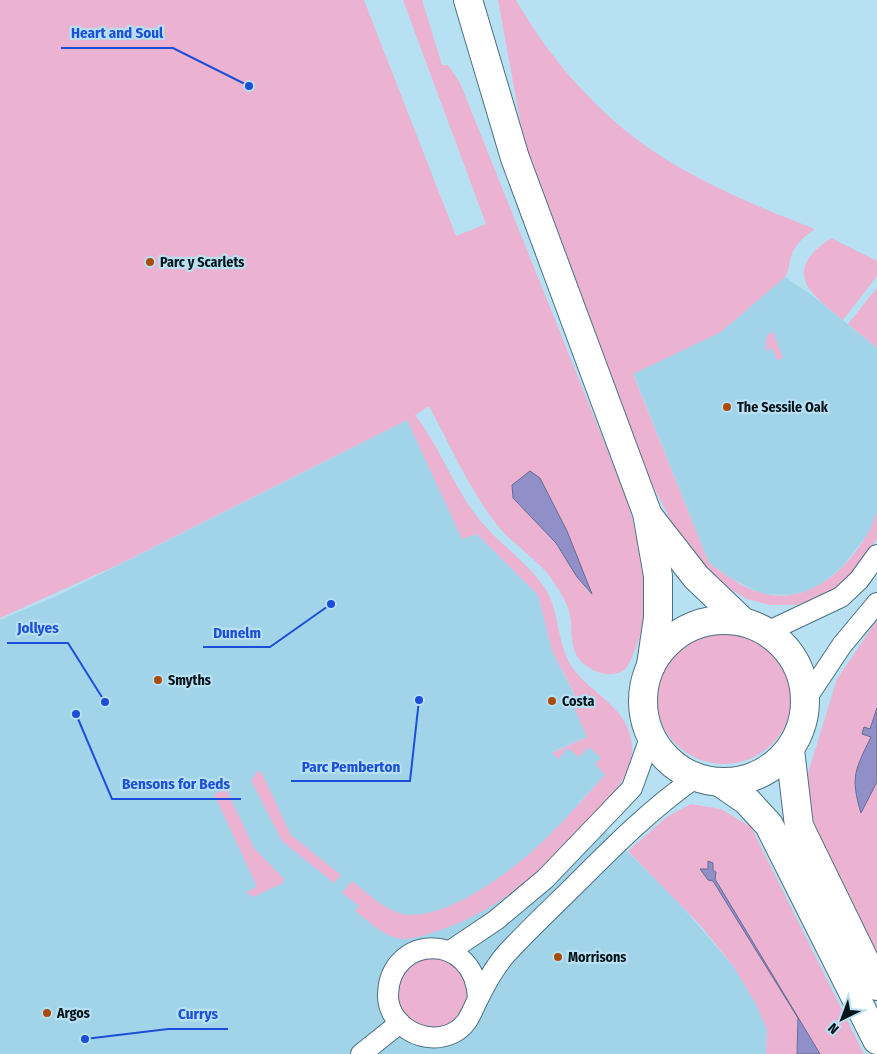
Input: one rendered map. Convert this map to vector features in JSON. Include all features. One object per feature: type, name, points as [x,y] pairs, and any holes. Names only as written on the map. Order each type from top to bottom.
[{"type":"main road","points":[[468,0],[515,158],[647,513],[658,576],[658,618],[651,665],[643,692],[644,714],[650,738],[672,764],[694,778],[721,783],[752,778],[772,768],[790,750],[802,726],[806,699],[801,673],[788,650],[767,632],[742,622],[715,620],[689,627],[666,643],[651,665]]},
{"type":"main road","points":[[647,513],[696,577],[742,622]]},
{"type":"main road","points":[[790,750],[799,826],[877,986]]},
{"type":"main road","points":[[721,783],[747,801],[769,825],[877,1040]]},
{"type":"street","points":[[767,632],[841,597],[859,580],[877,555]]},
{"type":"street","points":[[806,699],[842,645],[877,603]]},
{"type":"street","points":[[450,951],[496,920],[545,879],[632,788],[650,738]]},
{"type":"street","points":[[478,998],[477,984],[472,970],[463,959],[450,951],[435,948],[420,950],[407,956],[396,967],[390,980],[388,996],[392,1010],[400,1023],[411,1032],[425,1037],[440,1037],[454,1033],[466,1024],[474,1012],[478,998],[505,955],[638,823],[694,778]]},
{"type":"street","points":[[361,1054],[400,1023]]},
{"type":"shaded area","points":[[0,0],[364,0],[456,236],[486,224],[403,0],[422,0],[442,65],[448,65],[460,83],[627,499],[641,557],[645,596],[644,616],[640,635],[631,659],[624,670],[609,674],[599,673],[579,659],[572,642],[569,611],[553,581],[542,567],[503,532],[487,511],[469,482],[429,406],[415,415],[423,425],[473,511],[545,588],[553,606],[562,644],[569,662],[585,682],[621,716],[631,739],[632,751],[626,774],[620,784],[555,855],[522,884],[504,898],[485,909],[443,929],[405,939],[392,936],[378,929],[355,911],[359,906],[342,893],[352,881],[378,902],[396,912],[411,915],[429,913],[447,907],[484,888],[528,855],[558,826],[605,775],[595,764],[601,758],[589,747],[579,757],[568,748],[558,759],[552,753],[587,737],[570,698],[575,695],[552,651],[538,595],[477,534],[462,539],[407,420],[122,563],[0,618]],"holes":[[[530,471],[540,478],[567,531],[589,593],[556,543],[513,498]]]},
{"type":"shaded area","points":[[498,0],[516,0],[544,43],[576,83],[632,136],[671,163],[691,174],[753,204],[815,229],[797,245],[785,277],[721,332],[633,374],[709,563],[741,584],[755,591],[779,596],[795,594],[824,582],[849,560],[859,547],[871,528],[877,512],[877,539],[837,588],[818,598],[796,605],[770,605],[747,599],[718,582],[680,538],[629,440],[527,158]]},
{"type":"shaded area","points":[[831,238],[877,261],[877,276],[843,320],[811,291],[806,282],[804,272],[807,261],[816,250]]},
{"type":"shaded area","points":[[785,277],[813,296],[877,348],[877,512],[868,534],[843,566],[816,589],[790,595],[762,594],[732,579],[709,563],[633,373],[721,332]]},
{"type":"shaded area","points":[[877,290],[877,348],[848,324]]},
{"type":"shaded area","points":[[773,332],[783,358],[777,360],[772,348],[765,351],[767,335]]},
{"type":"shaded area","points":[[407,420],[462,539],[477,534],[538,595],[552,651],[575,696],[571,699],[587,737],[553,752],[568,748],[589,747],[601,758],[605,775],[578,804],[673,896],[734,967],[756,1004],[767,1030],[766,1054],[0,1054],[0,620],[61,594]]},
{"type":"shaded area","points":[[530,471],[540,478],[567,531],[592,594],[577,577],[556,543],[513,498],[512,485]]},
{"type":"shaded area","points":[[877,620],[877,708],[870,730],[863,734],[871,737],[858,765],[855,782],[855,792],[861,813],[877,782],[877,959],[875,960],[814,825],[805,783],[837,679]]},
{"type":"shaded area","points":[[724,628],[750,633],[772,648],[787,670],[792,696],[787,722],[772,744],[750,759],[724,764],[698,759],[676,744],[661,722],[656,696],[661,670],[676,648],[698,633]]},
{"type":"shaded area","points":[[877,708],[877,782],[861,813],[856,791],[856,774],[871,737],[862,734],[864,727],[870,729]]},
{"type":"shaded area","points":[[258,771],[262,773],[291,835],[341,875],[334,883],[282,841],[251,780]]},
{"type":"shaded area","points":[[226,789],[254,848],[284,879],[283,883],[253,897],[246,892],[257,887],[214,794]]},
{"type":"shaded area","points":[[691,804],[721,809],[751,827],[864,1054],[820,1054],[798,1018],[797,1054],[766,1054],[767,1030],[756,1004],[734,967],[700,925],[628,851],[668,816]],"holes":[[[701,869],[716,872],[715,878],[793,1010],[713,881],[708,880]]]},
{"type":"shaded area","points":[[708,861],[713,863],[713,870],[716,872],[715,879],[820,1054],[797,1054],[798,1018],[713,881],[708,880],[700,869],[708,869]]},
{"type":"shaded area","points":[[429,957],[451,961],[470,987],[468,1009],[445,1029],[425,1028],[414,1025],[399,1008],[398,988],[402,978],[418,962]]},
{"type":"place","name":"Heart and Soul","points":[[249,86]]},
{"type":"place","name":"Parc y Scarlets","points":[[150,262]]},
{"type":"place","name":"The Sessile Oak","points":[[727,407]]},
{"type":"place","name":"Dunelm","points":[[331,604]]},
{"type":"place","name":"Smyths","points":[[158,680]]},
{"type":"place","name":"Parc Pemberton","points":[[419,700]]},
{"type":"place","name":"Costa","points":[[552,701]]},
{"type":"place","name":"Jollyes","points":[[105,702]]},
{"type":"place","name":"Bensons for Beds","points":[[76,714]]},
{"type":"place","name":"Morrisons","points":[[558,957]]},
{"type":"place","name":"Argos","points":[[47,1013]]},
{"type":"place","name":"Currys","points":[[85,1039]]}]
